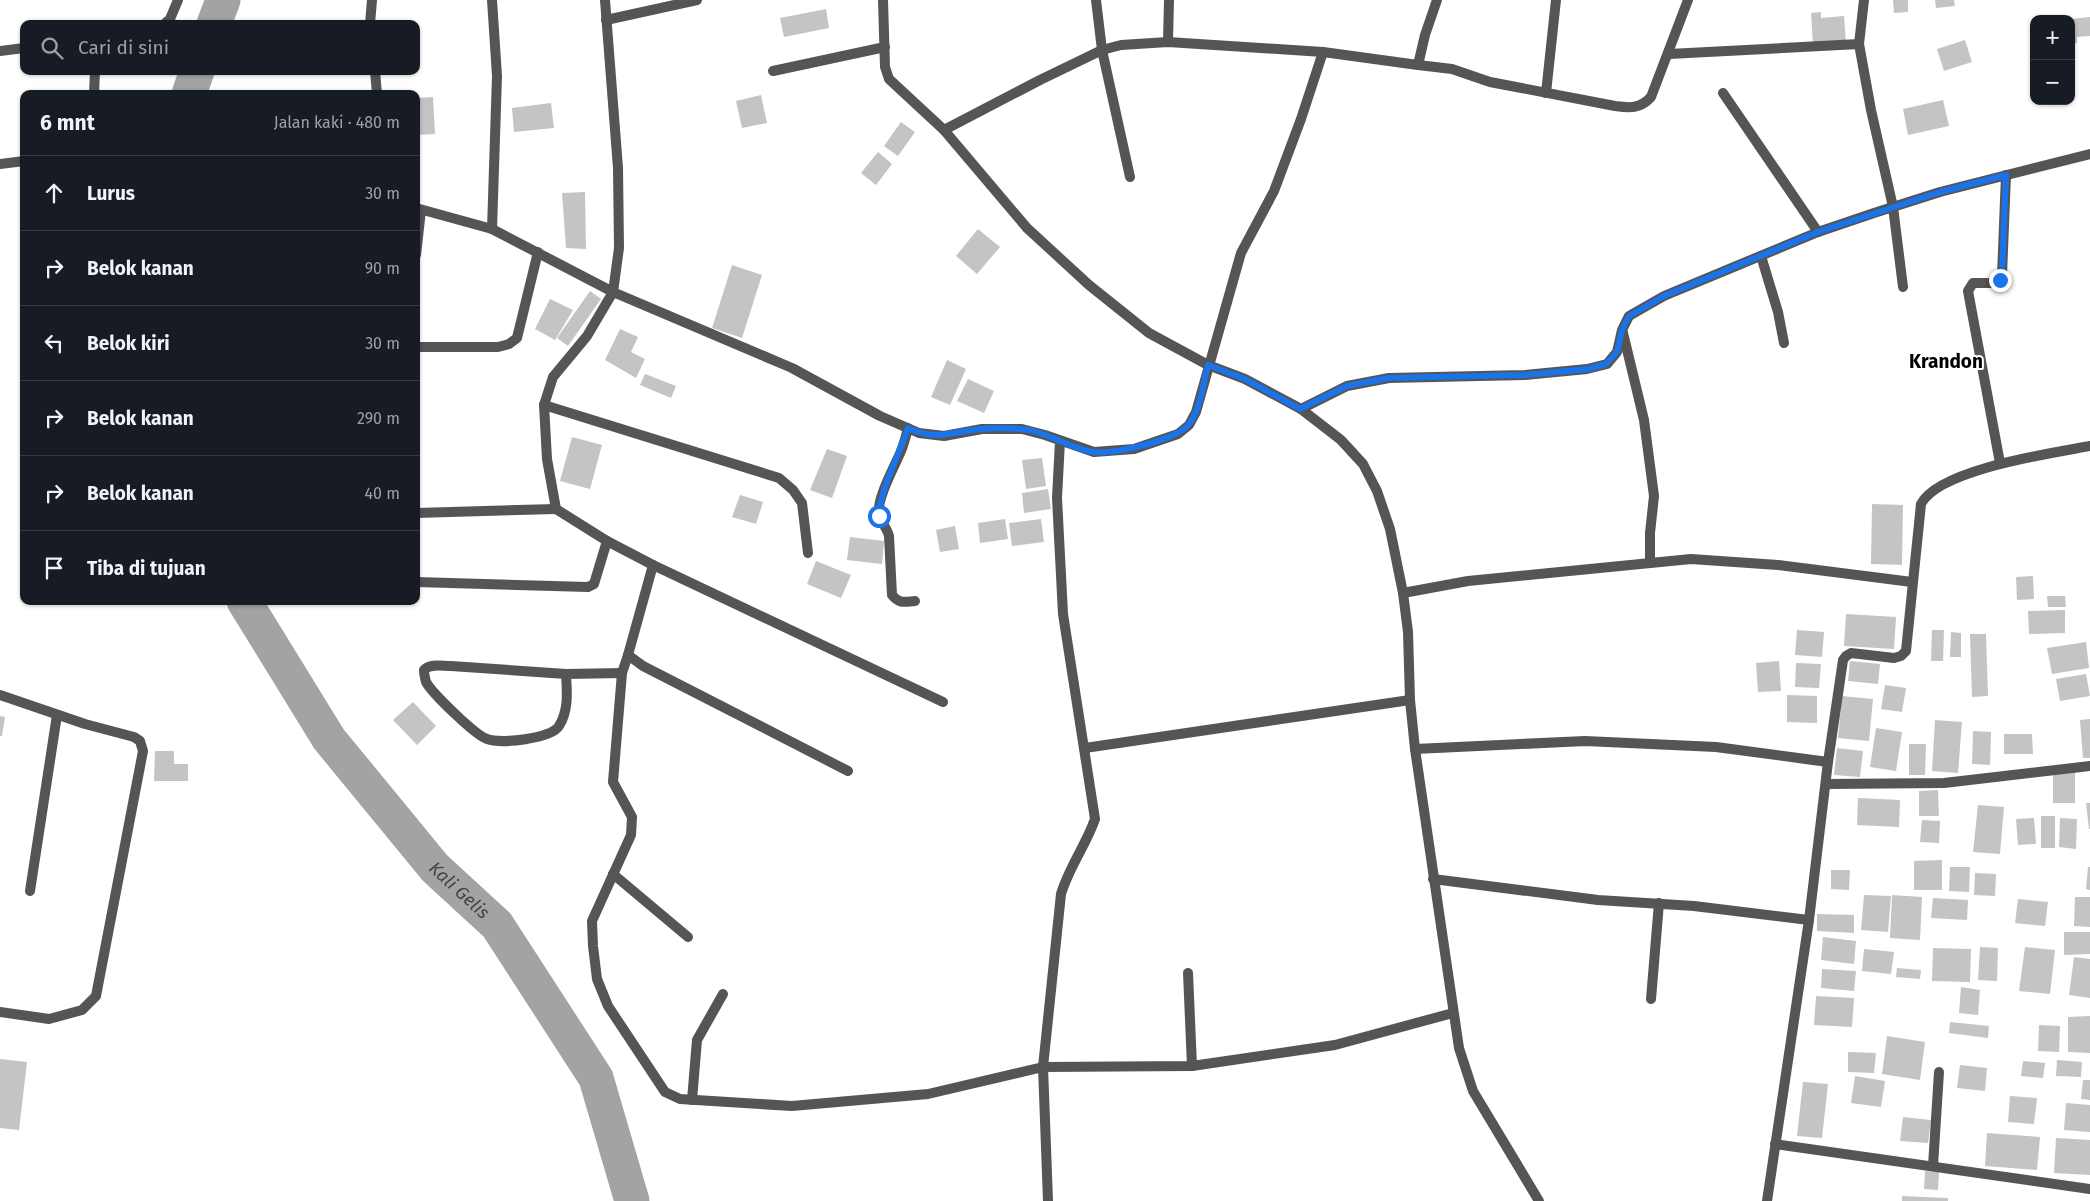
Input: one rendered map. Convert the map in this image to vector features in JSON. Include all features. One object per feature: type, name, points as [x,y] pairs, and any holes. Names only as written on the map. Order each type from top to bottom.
[{"type":"street","points":[[169,20],[178,0]]},
{"type":"street","points":[[370,20],[372,0]]},
{"type":"street","points":[[492,0],[497,76],[492,229]]},
{"type":"street","points":[[556,509],[545,442],[544,405],[554,378],[587,336],[613,292],[619,248],[618,168],[605,0]]},
{"type":"street","points":[[606,20],[697,0]]},
{"type":"street","points":[[883,0],[885,67],[888,79],[944,130],[1027,228],[1088,285],[1149,332],[1208,365],[1245,379],[1300,409],[1341,440],[1363,464],[1378,490],[1390,529],[1403,593],[1408,632],[1410,700],[1415,749],[1452,1014],[1459,1048],[1473,1091],[1539,1201]]},
{"type":"street","points":[[1096,0],[1102,50],[1130,176]]},
{"type":"street","points":[[1168,42],[1169,0]]},
{"type":"street","points":[[1418,65],[1425,35],[1437,0]]},
{"type":"street","points":[[1546,93],[1556,0]]},
{"type":"street","points":[[944,130],[1102,50],[1121,45],[1168,42],[1323,52],[1452,69],[1490,82],[1634,108],[1644,104],[1651,97],[1688,0]]},
{"type":"street","points":[[1864,0],[1860,44],[1871,110],[1893,207],[1903,287]]},
{"type":"street","points":[[1669,54],[1860,44]]},
{"type":"street","points":[[773,71],[885,47]]},
{"type":"street","points":[[0,51],[20,48]]},
{"type":"street","points":[[420,210],[492,229],[613,292],[792,368],[880,416],[919,433],[944,436],[982,429],[1022,429],[1094,452],[1134,448],[1178,434],[1189,425],[1196,412],[1241,253],[1274,191],[1301,119],[1323,52]]},
{"type":"street","points":[[94,90],[95,75]]},
{"type":"street","points":[[375,75],[376,90]]},
{"type":"street","points":[[1723,94],[1818,232]]},
{"type":"street","points":[[1300,409],[1347,386],[1389,378],[1525,375],[1588,369],[1606,364],[1617,352],[1622,330],[1629,316],[1664,296],[1818,232],[1940,192],[2090,154]]},
{"type":"street","points":[[0,164],[20,162]]},
{"type":"street","points":[[2000,463],[1968,291],[1973,283],[1993,283],[2000,280],[2002,275],[2006,175]]},
{"type":"street","points":[[420,347],[498,347],[510,344],[517,338],[538,252]]},
{"type":"street","points":[[1761,256],[1778,312],[1784,343]]},
{"type":"street","points":[[1622,330],[1644,420],[1654,496],[1650,533],[1650,564]]},
{"type":"street","points":[[544,405],[779,478],[793,490],[802,503],[808,553]]},
{"type":"street","points":[[908,428],[882,498],[879,516],[887,528],[889,536],[892,595],[896,600],[902,602],[916,601]]},
{"type":"street","points":[[1048,1201],[1043,1067],[1061,894],[1068,873],[1088,840],[1095,819],[1085,748],[1077,715],[1063,614],[1058,498],[1060,441]]},
{"type":"street","points":[[1767,1201],[1809,920],[1827,784],[1828,762],[1843,660],[1851,653],[1894,658],[1906,651],[1921,504],[1924,497],[1945,483],[2000,463],[2090,446]]},
{"type":"street","points":[[420,513],[556,509],[607,542],[653,565],[943,702]]},
{"type":"street","points":[[420,582],[588,587],[594,584],[607,542]]},
{"type":"street","points":[[1403,593],[1468,582],[1691,559],[1760,563],[1912,582]]},
{"type":"street","points":[[653,565],[622,673],[613,782],[632,817],[631,835],[592,921],[597,979],[608,1006],[666,1092],[680,1099],[792,1106],[928,1094],[1043,1067],[1192,1066],[1335,1045],[1452,1014]]},
{"type":"street","points":[[628,655],[643,666],[848,772]]},
{"type":"street","points":[[566,674],[565,713],[555,731],[544,736],[488,740],[471,728],[432,690],[426,681],[424,670],[427,667],[433,666],[451,666],[566,674],[622,673]]},
{"type":"street","points":[[0,695],[57,715],[134,737],[140,741],[143,751],[96,996],[82,1010],[49,1018],[0,1012]]},
{"type":"street","points":[[1085,748],[1410,700]]},
{"type":"street","points":[[30,891],[57,715]]},
{"type":"street","points":[[1415,749],[1585,741],[1716,747],[1828,762]]},
{"type":"street","points":[[1827,784],[1944,783],[2090,766]]},
{"type":"street","points":[[613,874],[688,937]]},
{"type":"street","points":[[1433,879],[1588,898],[1694,906],[1809,920]]},
{"type":"street","points":[[1651,1000],[1659,903]]},
{"type":"street","points":[[1188,973],[1192,1066]]},
{"type":"street","points":[[692,1100],[697,1040],[723,994]]},
{"type":"street","points":[[1933,1166],[1939,1072]]},
{"type":"street","points":[[1775,1144],[2090,1190]]},
{"type":"building","points":[[1893,0],[1908,0],[1908,12],[1894,13]]},
{"type":"building","points":[[1935,0],[1954,0],[1955,6],[1936,8]]},
{"type":"building","points":[[826,9],[829,28],[784,37],[780,18]]},
{"type":"building","points":[[1821,12],[1821,18],[1844,16],[1846,43],[1813,45],[1811,13]]},
{"type":"building","points":[[2090,17],[2090,36],[2077,37],[2077,43],[2075,43],[2075,19]]},
{"type":"building","points":[[1965,40],[1972,62],[1944,71],[1937,49]]},
{"type":"building","points":[[761,95],[767,123],[742,128],[736,101]]},
{"type":"building","points":[[433,97],[435,134],[420,135],[420,98]]},
{"type":"building","points":[[1943,100],[1949,126],[1908,135],[1903,109]]},
{"type":"building","points":[[551,103],[554,128],[514,132],[512,108]]},
{"type":"building","points":[[901,122],[915,132],[898,156],[884,146]]},
{"type":"building","points":[[878,152],[892,164],[876,185],[861,173]]},
{"type":"building","points":[[585,192],[586,249],[566,248],[562,193]]},
{"type":"building","points":[[978,229],[1000,247],[977,274],[956,256]]},
{"type":"building","points":[[732,265],[762,275],[742,338],[712,328]]},
{"type":"building","points":[[590,291],[601,299],[568,346],[557,338]]},
{"type":"building","points":[[550,299],[573,310],[555,340],[535,329]]},
{"type":"building","points":[[620,329],[638,337],[631,352],[645,359],[636,378],[605,360]]},
{"type":"building","points":[[947,360],[966,369],[950,405],[931,397]]},
{"type":"building","points":[[645,374],[676,386],[671,398],[640,385]]},
{"type":"building","points":[[968,379],[994,391],[984,413],[957,401]]},
{"type":"building","points":[[572,437],[602,445],[590,489],[560,481]]},
{"type":"building","points":[[827,449],[847,456],[832,498],[810,490]]},
{"type":"building","points":[[1042,458],[1046,486],[1026,489],[1022,460]]},
{"type":"building","points":[[1048,489],[1051,509],[1024,513],[1022,493]]},
{"type":"building","points":[[740,495],[763,502],[756,524],[732,517]]},
{"type":"building","points":[[1872,504],[1903,505],[1902,565],[1871,564]]},
{"type":"building","points":[[1005,519],[1008,539],[980,543],[978,523]]},
{"type":"building","points":[[1041,519],[1044,542],[1012,546],[1009,523]]},
{"type":"building","points":[[955,526],[959,549],[940,552],[936,530]]},
{"type":"building","points":[[850,537],[884,541],[882,564],[847,560]]},
{"type":"building","points":[[816,561],[851,575],[841,598],[807,584]]},
{"type":"building","points":[[2033,576],[2034,599],[2017,600],[2016,577]]},
{"type":"building","points":[[2047,596],[2065,596],[2066,607],[2048,607]]},
{"type":"building","points":[[2065,610],[2065,633],[2029,634],[2028,611]]},
{"type":"building","points":[[1846,614],[1896,617],[1894,649],[1844,646]]},
{"type":"building","points":[[1797,630],[1824,632],[1822,657],[1795,655]]},
{"type":"building","points":[[1932,630],[1944,630],[1943,661],[1931,661]]},
{"type":"building","points":[[1951,632],[1961,633],[1961,657],[1950,657]]},
{"type":"building","points":[[1970,634],[1986,634],[1988,696],[1972,697]]},
{"type":"building","points":[[2086,642],[2089,668],[2052,674],[2047,648]]},
{"type":"building","points":[[1779,661],[1781,691],[1758,692],[1756,663]]},
{"type":"building","points":[[1850,661],[1880,664],[1878,684],[1848,681]]},
{"type":"building","points":[[1796,663],[1821,664],[1819,688],[1795,687]]},
{"type":"building","points":[[2086,674],[2090,696],[2060,701],[2056,679]]},
{"type":"building","points":[[1885,685],[1906,688],[1902,712],[1881,709]]},
{"type":"building","points":[[1787,695],[1817,696],[1817,723],[1787,722]]},
{"type":"building","points":[[1842,696],[1873,699],[1869,741],[1838,738]]},
{"type":"building","points":[[413,702],[436,726],[417,745],[393,720]]},
{"type":"building","points":[[0,716],[5,717],[2,736],[0,736]]},
{"type":"building","points":[[2090,719],[2090,758],[2083,758],[2080,720]]},
{"type":"building","points":[[1935,720],[1962,722],[1958,773],[1932,771]]},
{"type":"building","points":[[1876,728],[1902,732],[1896,771],[1870,767]]},
{"type":"building","points":[[1973,731],[1991,732],[1990,765],[1972,764]]},
{"type":"building","points":[[2004,734],[2032,734],[2033,754],[2004,754]]},
{"type":"building","points":[[1909,744],[1926,744],[1925,775],[1909,775]]},
{"type":"building","points":[[1837,748],[1863,751],[1860,777],[1834,775]]},
{"type":"building","points":[[155,751],[174,751],[174,764],[188,764],[188,781],[154,781]]},
{"type":"building","points":[[2053,772],[2075,772],[2075,803],[2053,803]]},
{"type":"building","points":[[1938,790],[1939,816],[1919,816],[1919,791]]},
{"type":"building","points":[[1858,798],[1900,800],[1899,827],[1857,825]]},
{"type":"building","points":[[2086,803],[2090,803],[2090,829],[2089,829]]},
{"type":"building","points":[[1978,805],[2004,807],[2000,854],[1973,852]]},
{"type":"building","points":[[2041,816],[2055,816],[2055,848],[2041,848]]},
{"type":"building","points":[[2034,818],[2036,844],[2018,845],[2016,819]]},
{"type":"building","points":[[2060,818],[2077,819],[2076,849],[2059,847]]},
{"type":"building","points":[[1922,820],[1940,821],[1939,843],[1920,842]]},
{"type":"building","points":[[1942,860],[1942,890],[1914,890],[1914,861]]},
{"type":"building","points":[[1950,867],[1970,867],[1969,892],[1949,891]]},
{"type":"building","points":[[2088,867],[2090,867],[2090,890],[2086,889]]},
{"type":"building","points":[[1831,870],[1850,870],[1849,890],[1831,889]]},
{"type":"building","points":[[1975,873],[1996,874],[1995,896],[1974,895]]},
{"type":"building","points":[[1864,895],[1891,896],[1888,932],[1861,930]]},
{"type":"building","points":[[1892,895],[1922,897],[1920,940],[1890,938]]},
{"type":"building","points":[[2075,897],[2090,897],[2090,927],[2074,926]]},
{"type":"building","points":[[1933,898],[1968,900],[1967,920],[1931,918]]},
{"type":"building","points":[[2018,899],[2048,902],[2045,926],[2015,923]]},
{"type":"building","points":[[1817,914],[1854,915],[1854,933],[1817,931]]},
{"type":"building","points":[[2064,932],[2090,932],[2090,954],[2064,955]]},
{"type":"building","points":[[1823,937],[1856,941],[1854,964],[1821,960]]},
{"type":"building","points":[[1980,947],[1998,948],[1997,981],[1978,980]]},
{"type":"building","points":[[2025,947],[2055,950],[2050,994],[2019,991]]},
{"type":"building","points":[[1933,948],[1971,949],[1970,982],[1932,981]]},
{"type":"building","points":[[1864,949],[1894,952],[1891,974],[1862,971]]},
{"type":"building","points":[[2074,957],[2090,959],[2090,998],[2069,995]]},
{"type":"building","points":[[1897,968],[1921,970],[1920,979],[1896,977]]},
{"type":"building","points":[[1822,969],[1856,971],[1854,991],[1821,988]]},
{"type":"building","points":[[1961,987],[1980,990],[1978,1015],[1959,1013]]},
{"type":"building","points":[[1816,996],[1854,998],[1852,1027],[1814,1025]]},
{"type":"building","points":[[2090,1016],[2090,1053],[2068,1052],[2068,1017]]},
{"type":"building","points":[[1950,1022],[1989,1026],[1988,1038],[1949,1033]]},
{"type":"building","points":[[2039,1025],[2060,1026],[2059,1052],[2038,1051]]},
{"type":"building","points":[[1887,1036],[1925,1042],[1920,1080],[1882,1074]]},
{"type":"building","points":[[1848,1052],[1876,1053],[1874,1073],[1848,1072]]},
{"type":"building","points":[[0,1059],[27,1062],[19,1130],[0,1128]]},
{"type":"building","points":[[2057,1060],[2082,1062],[2081,1077],[2056,1076]]},
{"type":"building","points":[[2023,1061],[2045,1063],[2043,1078],[2021,1076]]},
{"type":"building","points":[[1960,1065],[1987,1068],[1985,1091],[1957,1088]]},
{"type":"building","points":[[1855,1076],[1885,1081],[1881,1107],[1851,1103]]},
{"type":"building","points":[[2083,1080],[2090,1080],[2090,1100],[2081,1099]]},
{"type":"building","points":[[1803,1082],[1828,1084],[1822,1138],[1797,1136]]},
{"type":"building","points":[[2010,1096],[2037,1098],[2034,1124],[2008,1122]]},
{"type":"building","points":[[2066,1103],[2090,1105],[2090,1132],[2064,1130]]},
{"type":"building","points":[[1903,1117],[1931,1120],[1928,1143],[1900,1141]]},
{"type":"building","points":[[1987,1133],[2040,1137],[2037,1170],[1985,1166]]},
{"type":"building","points":[[2056,1138],[2090,1140],[2090,1175],[2054,1173]]},
{"type":"building","points":[[1925,1171],[1939,1172],[1938,1190],[1924,1189]]},
{"type":"building","points":[[1902,1196],[1948,1198],[1948,1201],[1902,1201]]},
{"type":"waterway","name":"Kali Gelis","points":[[216,20],[223,0]]},
{"type":"waterway","name":"Kali Gelis","points":[[190,90],[196,75]]},
{"type":"waterway","name":"Kali Gelis","points":[[246,605],[329,739],[435,868],[497,925],[596,1078],[632,1201]]},
{"type":"district","name":"Krandon","points":[[1946,361]]},
{"type":"route","points":[[879,516],[879,507],[908,428],[919,433],[944,436],[982,429],[1022,429],[1094,452],[1134,448],[1178,434],[1189,425],[1196,412],[1208,365],[1245,379],[1300,409],[1347,386],[1389,378],[1525,375],[1588,369],[1606,364],[1617,352],[1622,330],[1629,316],[1664,296],[1818,232],[1940,192],[2006,175],[2002,275],[2000,280]]}]
